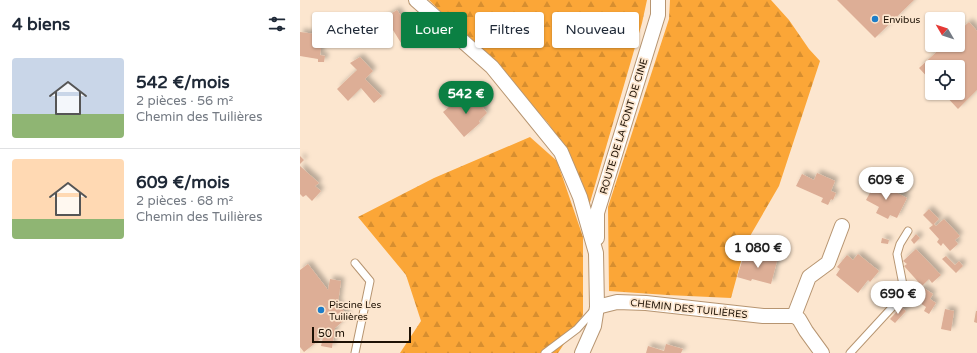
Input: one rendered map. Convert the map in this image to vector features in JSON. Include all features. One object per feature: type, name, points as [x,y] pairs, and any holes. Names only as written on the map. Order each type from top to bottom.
[{"type":"street","points":[[416,0],[492,66],[561,152],[580,197],[596,253],[597,307],[594,326],[582,353]]},
{"type":"street","name":"ROUTE DE LA FONT DE CINE","points":[[596,253],[597,213],[658,15],[658,0]]},
{"type":"street","points":[[822,353],[799,319],[794,316],[810,277],[828,263],[842,226]]},
{"type":"street","name":"CHEMIN DES TUILIÈRES","points":[[597,307],[617,302],[646,303],[763,316],[794,316]]},
{"type":"lane","points":[[850,353],[898,302],[904,290],[897,254],[900,244],[908,231]]},
{"type":"lane","points":[[355,263],[370,281],[355,353]]},
{"type":"lane","points":[[545,353],[577,329],[597,307]]},
{"type":"green space","points":[[429,0],[647,0],[639,33],[639,12],[552,12],[552,48],[635,48],[589,206],[572,160],[548,123],[478,48],[544,48],[544,12],[475,12],[475,45],[467,37],[467,12],[441,12]]},
{"type":"green space","points":[[670,0],[771,0],[789,20],[809,49],[820,61],[779,186],[746,243],[731,298],[609,291],[608,207],[669,19]]},
{"type":"green space","points":[[530,137],[557,161],[583,237],[583,315],[558,353],[400,353],[421,321],[406,275],[358,217],[434,178]]},
{"type":"building","name":"Envibus","points":[[837,0],[914,0],[875,38]]},
{"type":"building","points":[[397,10],[401,16],[401,43],[393,30],[393,13]]},
{"type":"building","points":[[969,22],[977,31],[977,90],[958,109],[950,100],[965,100],[965,60],[928,60],[936,52],[965,52],[965,26]]},
{"type":"building","points":[[300,32],[312,34],[312,48],[321,48],[320,55],[325,56],[324,62],[318,62],[318,59],[300,56]]},
{"type":"building","points":[[360,57],[373,71],[365,79],[382,96],[374,103],[361,88],[348,101],[337,89],[357,70],[350,63]]},
{"type":"building","points":[[925,62],[925,74],[919,68]]},
{"type":"building","points":[[477,95],[484,103],[481,105],[487,113],[479,121],[480,123],[464,137],[443,112],[456,101],[462,109]]},
{"type":"building","points":[[300,156],[304,160],[300,164]]},
{"type":"building","points":[[300,166],[319,183],[315,186],[321,191],[312,201],[306,195],[303,197],[300,194]]},
{"type":"building","points":[[817,173],[835,181],[831,191],[836,193],[833,200],[831,199],[828,205],[821,202],[823,198],[796,186],[802,174],[814,180]]},
{"type":"building","points":[[876,182],[907,198],[897,218],[890,215],[888,219],[876,213],[879,207],[866,200]]},
{"type":"building","points":[[929,209],[939,219],[934,224],[936,226],[944,219],[960,236],[955,240],[958,244],[950,251],[943,243],[941,246],[937,242],[939,239],[929,228],[933,225],[923,215]]},
{"type":"building","points":[[916,234],[920,238],[914,244],[911,240]]},
{"type":"building","points":[[882,238],[889,240],[888,244],[881,243]]},
{"type":"building","points":[[916,249],[941,275],[932,283],[929,279],[922,286],[904,266],[907,264],[903,261]]},
{"type":"building","points":[[751,254],[777,261],[771,284],[737,277],[743,258],[750,260]]},
{"type":"building","points":[[858,254],[879,271],[870,282],[868,280],[858,293],[836,275],[840,269],[837,267],[847,255],[853,260]]},
{"type":"building","points":[[946,256],[955,265],[959,261],[963,266],[956,273],[942,259]]},
{"type":"building","name":"Piscine Les Tuilières","points":[[308,264],[328,290],[330,279],[341,281],[338,303],[348,317],[335,328],[332,348],[321,346],[323,337],[304,352],[300,347],[300,270]]},
{"type":"building","points":[[922,287],[933,294],[930,299],[936,303],[929,314],[924,311],[926,307],[914,299]]},
{"type":"building","points":[[901,307],[906,311],[895,323],[890,319]]},
{"type":"building","points":[[945,309],[954,311],[951,331],[941,329]]},
{"type":"building","points":[[977,311],[977,323],[974,322]]},
{"type":"building","points":[[666,344],[683,349],[681,353],[646,353],[648,346],[664,351]]},
{"type":"place","name":"Envibus","points":[[875,19]]},
{"type":"place","name":"Piscine Les Tuilières","points":[[321,310]]}]
